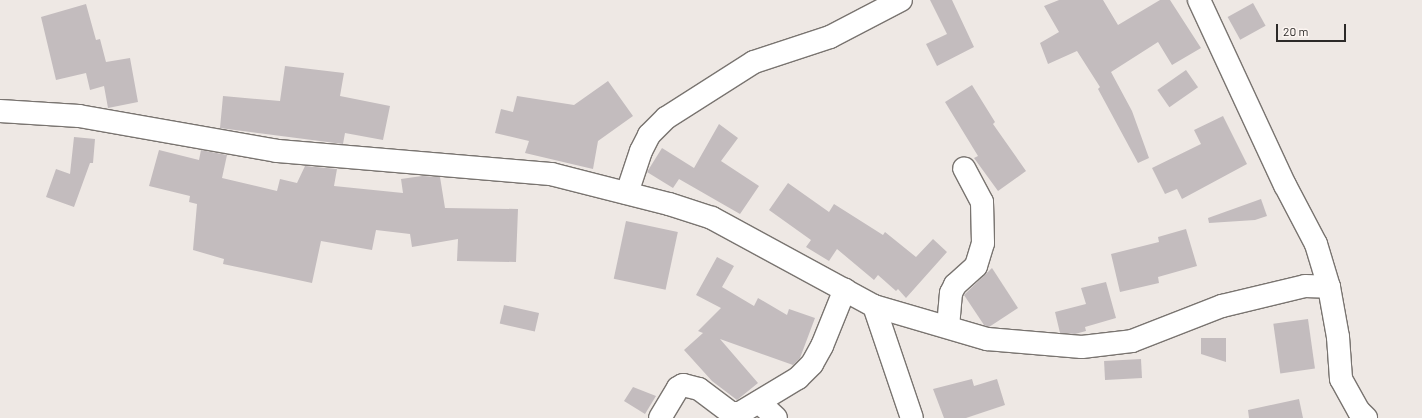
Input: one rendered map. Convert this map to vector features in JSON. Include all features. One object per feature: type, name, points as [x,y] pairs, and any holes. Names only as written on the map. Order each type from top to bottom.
[{"type":"street","points":[[627,192],[641,151],[649,135],[666,118],[754,62],[830,37],[901,0]]},
{"type":"street","points":[[1199,0],[1285,185],[1316,244],[1329,286],[1338,337],[1341,379],[1356,406],[1366,418]]},
{"type":"street","points":[[0,111],[79,116],[277,151],[552,174],[627,192],[712,218],[874,306],[988,339],[1082,347],[1132,341],[1222,306],[1304,286],[1329,286]]},
{"type":"street","points":[[948,327],[951,293],[955,285],[976,266],[983,243],[982,202],[964,168]]},
{"type":"street","points":[[660,418],[678,388],[683,385],[699,389],[731,413],[740,413],[798,378],[812,364],[845,289]]},
{"type":"street","points":[[874,306],[912,418]]},
{"type":"street","points":[[759,402],[776,418]]},
{"type":"building","points":[[930,0],[952,0],[974,47],[937,66],[926,44],[947,34]]},
{"type":"building","points":[[1059,0],[1103,0],[1118,25],[1160,0],[1170,0],[1201,48],[1172,65],[1158,42],[1111,72],[1132,111],[1149,158],[1138,163],[1098,89],[1100,87],[1077,51],[1048,64],[1040,43],[1059,32],[1044,6]]},
{"type":"building","points":[[1253,3],[1266,26],[1240,40],[1228,17]]},
{"type":"building","points":[[86,4],[96,40],[100,39],[106,62],[130,58],[138,102],[108,108],[104,86],[90,90],[86,73],[56,80],[41,17]]},
{"type":"building","points":[[285,66],[344,73],[340,96],[390,106],[383,140],[345,133],[343,144],[220,128],[223,96],[280,101]]},
{"type":"building","points":[[1186,70],[1198,87],[1169,107],[1157,90]]},
{"type":"building","points":[[608,81],[633,116],[598,141],[593,169],[525,153],[529,141],[495,133],[501,109],[513,112],[517,96],[574,105]]},
{"type":"building","points":[[972,85],[995,122],[993,124],[1026,171],[998,191],[974,158],[978,156],[945,102]]},
{"type":"building","points":[[1223,116],[1247,164],[1182,199],[1177,189],[1165,194],[1152,168],[1201,144],[1194,130]]},
{"type":"building","points":[[719,124],[738,138],[721,161],[759,186],[740,214],[679,179],[673,188],[647,172],[662,148],[694,168]]},
{"type":"building","points":[[74,137],[95,139],[93,163],[90,163],[74,207],[46,197],[56,169],[70,174]]},
{"type":"building","points":[[159,150],[199,160],[201,150],[227,155],[222,178],[277,191],[280,179],[297,183],[305,166],[337,169],[334,186],[403,193],[401,179],[422,176],[440,177],[445,208],[518,209],[516,262],[457,261],[458,239],[412,247],[410,234],[376,230],[372,250],[321,241],[312,283],[223,264],[224,259],[193,250],[197,204],[189,202],[190,196],[149,186]]},
{"type":"building","points":[[788,183],[829,212],[834,204],[883,235],[885,232],[916,257],[933,239],[947,252],[906,298],[898,289],[896,291],[878,275],[874,280],[837,249],[829,261],[806,247],[811,240],[769,210]]},
{"type":"building","points":[[1261,199],[1267,216],[1255,220],[1209,223],[1208,218]]},
{"type":"building","points":[[626,221],[678,232],[666,290],[614,279]]},
{"type":"building","points":[[1186,229],[1197,266],[1158,277],[1159,283],[1120,292],[1111,254],[1159,242],[1158,237]]},
{"type":"building","points":[[717,257],[734,266],[722,287],[754,306],[758,298],[787,315],[789,309],[815,318],[800,358],[793,365],[720,339],[758,383],[737,400],[712,381],[684,350],[703,333],[698,331],[721,308],[696,295]]},
{"type":"building","points":[[992,268],[1018,308],[989,327],[984,325],[964,295]]},
{"type":"building","points":[[1106,282],[1116,318],[1085,327],[1086,331],[1075,334],[1060,333],[1055,312],[1086,304],[1081,288]]},
{"type":"building","points":[[504,305],[539,313],[535,332],[500,324]]},
{"type":"building","points":[[1308,319],[1315,369],[1280,373],[1273,324]]},
{"type":"building","points":[[1201,338],[1226,338],[1226,362],[1201,354]]},
{"type":"building","points":[[1141,359],[1142,378],[1105,380],[1104,361]]},
{"type":"building","points":[[972,379],[974,386],[997,379],[1005,405],[966,418],[944,418],[933,389]]},
{"type":"building","points":[[633,387],[656,396],[645,414],[624,401]]},
{"type":"building","points":[[1299,399],[1303,418],[1249,418],[1248,410]]}]
